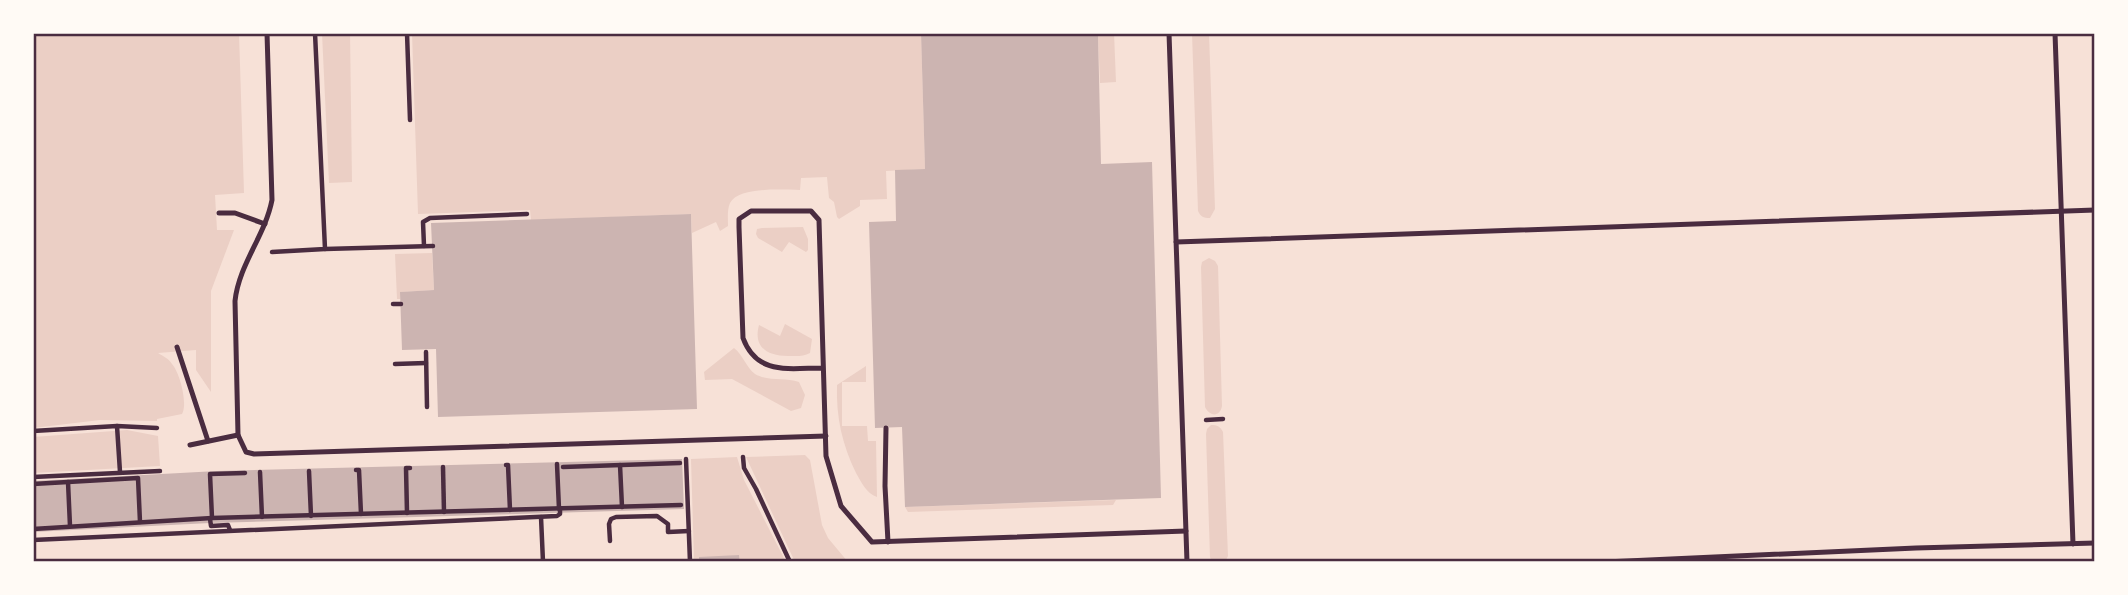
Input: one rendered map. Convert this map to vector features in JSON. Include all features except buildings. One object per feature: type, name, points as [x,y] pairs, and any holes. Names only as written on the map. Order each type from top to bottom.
[{"type":"lane","points":[[267,33],[272,200],[265,224],[241,272],[234,301],[238,435],[246,452],[254,454],[826,436]]},
{"type":"lane","points":[[1169,33],[1187,562]]},
{"type":"lane","points":[[2055,33],[2073,544]]},
{"type":"lane","points":[[823,368],[771,367],[748,352],[743,338],[739,227],[739,219],[745,213],[805,210],[816,215],[820,228],[826,456],[841,506],[872,542],[1186,531]]},
{"type":"lane","points":[[1176,242],[2095,210]]},
{"type":"lane","points":[[219,213],[235,213],[265,224]]},
{"type":"lane","points":[[177,346],[208,441]]},
{"type":"lane","points":[[886,428],[888,542]]},
{"type":"lane","points":[[190,445],[238,435]]},
{"type":"lane","points":[[1605,562],[2095,543]]},
{"type":"path","points":[[315,33],[325,249]]},
{"type":"path","points":[[407,33],[410,120]]},
{"type":"path","points":[[424,246],[423,222],[430,218],[527,214]]},
{"type":"path","points":[[264,252],[433,246]]},
{"type":"path","points":[[393,304],[401,304]]},
{"type":"path","points":[[426,352],[428,407]]},
{"type":"path","points":[[395,364],[426,363]]},
{"type":"path","points":[[1206,420],[1223,419]]},
{"type":"path","points":[[33,431],[117,426],[157,428]]},
{"type":"path","points":[[117,426],[120,472]]},
{"type":"path","points":[[743,457],[744,468],[790,562]]},
{"type":"path","points":[[686,459],[691,562]]},
{"type":"path","points":[[564,467],[680,463]]},
{"type":"path","points":[[33,540],[559,515],[557,464]]},
{"type":"path","points":[[508,465],[510,510]]},
{"type":"path","points":[[620,465],[622,507]]},
{"type":"path","points":[[33,477],[160,471]]},
{"type":"path","points":[[443,471],[444,512]]},
{"type":"path","points":[[406,472],[407,513]]},
{"type":"path","points":[[359,474],[361,514]]},
{"type":"path","points":[[309,475],[311,516]]},
{"type":"path","points":[[260,477],[262,517]]},
{"type":"path","points":[[33,484],[138,478],[140,522]]},
{"type":"path","points":[[210,478],[211,526],[228,525],[230,530]]},
{"type":"path","points":[[68,482],[70,526]]},
{"type":"path","points":[[33,529],[262,517],[681,505]]},
{"type":"path","points":[[610,541],[611,519],[616,517],[657,516],[668,524],[668,532],[689,531]]},
{"type":"path","points":[[541,517],[543,562]]},
{"type":"shaded area","points":[[33,33],[239,33],[244,193],[215,195],[217,230],[234,230],[211,291],[211,392],[196,370],[196,350],[158,353],[169,361],[178,374],[184,396],[182,414],[157,421],[100,420],[33,428]]},
{"type":"shaded area","points":[[322,33],[350,33],[352,182],[329,183]]},
{"type":"shaded area","points":[[412,33],[921,33],[925,169],[886,171],[887,199],[860,200],[860,206],[839,219],[834,202],[829,198],[827,177],[801,178],[800,190],[762,190],[742,194],[730,203],[728,226],[720,231],[716,222],[692,233],[691,214],[531,220],[530,210],[418,214]]},
{"type":"shaded area","points":[[1098,33],[1114,33],[1116,82],[1100,83]]},
{"type":"shaded area","points":[[1192,33],[1209,33],[1215,209],[1210,218],[1203,217],[1198,211]]},
{"type":"shaded area","points":[[803,227],[808,239],[806,252],[789,242],[782,252],[758,238],[756,234],[757,229],[762,228]]},
{"type":"shaded area","points":[[432,253],[434,290],[401,292],[400,299],[397,299],[395,254]]},
{"type":"shaded area","points":[[1209,258],[1218,266],[1222,406],[1215,414],[1209,413],[1205,407],[1201,267],[1202,262]]},
{"type":"shaded area","points":[[785,324],[812,339],[810,353],[780,356],[763,349],[758,339],[759,325],[780,336]]},
{"type":"shaded area","points":[[734,348],[755,374],[799,382],[805,395],[801,408],[791,411],[732,379],[705,380],[704,372]]},
{"type":"shaded area","points":[[866,366],[866,382],[842,382],[842,426],[867,426],[868,441],[876,441],[877,497],[865,487],[851,462],[841,430],[838,408],[837,385]]},
{"type":"shaded area","points":[[1211,425],[1218,426],[1223,432],[1228,556],[1225,562],[1212,562],[1210,557],[1206,434]]},
{"type":"shaded area","points":[[127,430],[158,436],[160,466],[33,473],[33,437]]},
{"type":"shaded area","points":[[805,455],[810,460],[822,525],[828,538],[848,562],[795,562],[746,457]]},
{"type":"shaded area","points":[[737,457],[744,480],[786,562],[740,562],[739,555],[694,561],[691,459]]},
{"type":"shaded area","points":[[1116,500],[1113,505],[908,512],[905,507]]}]
